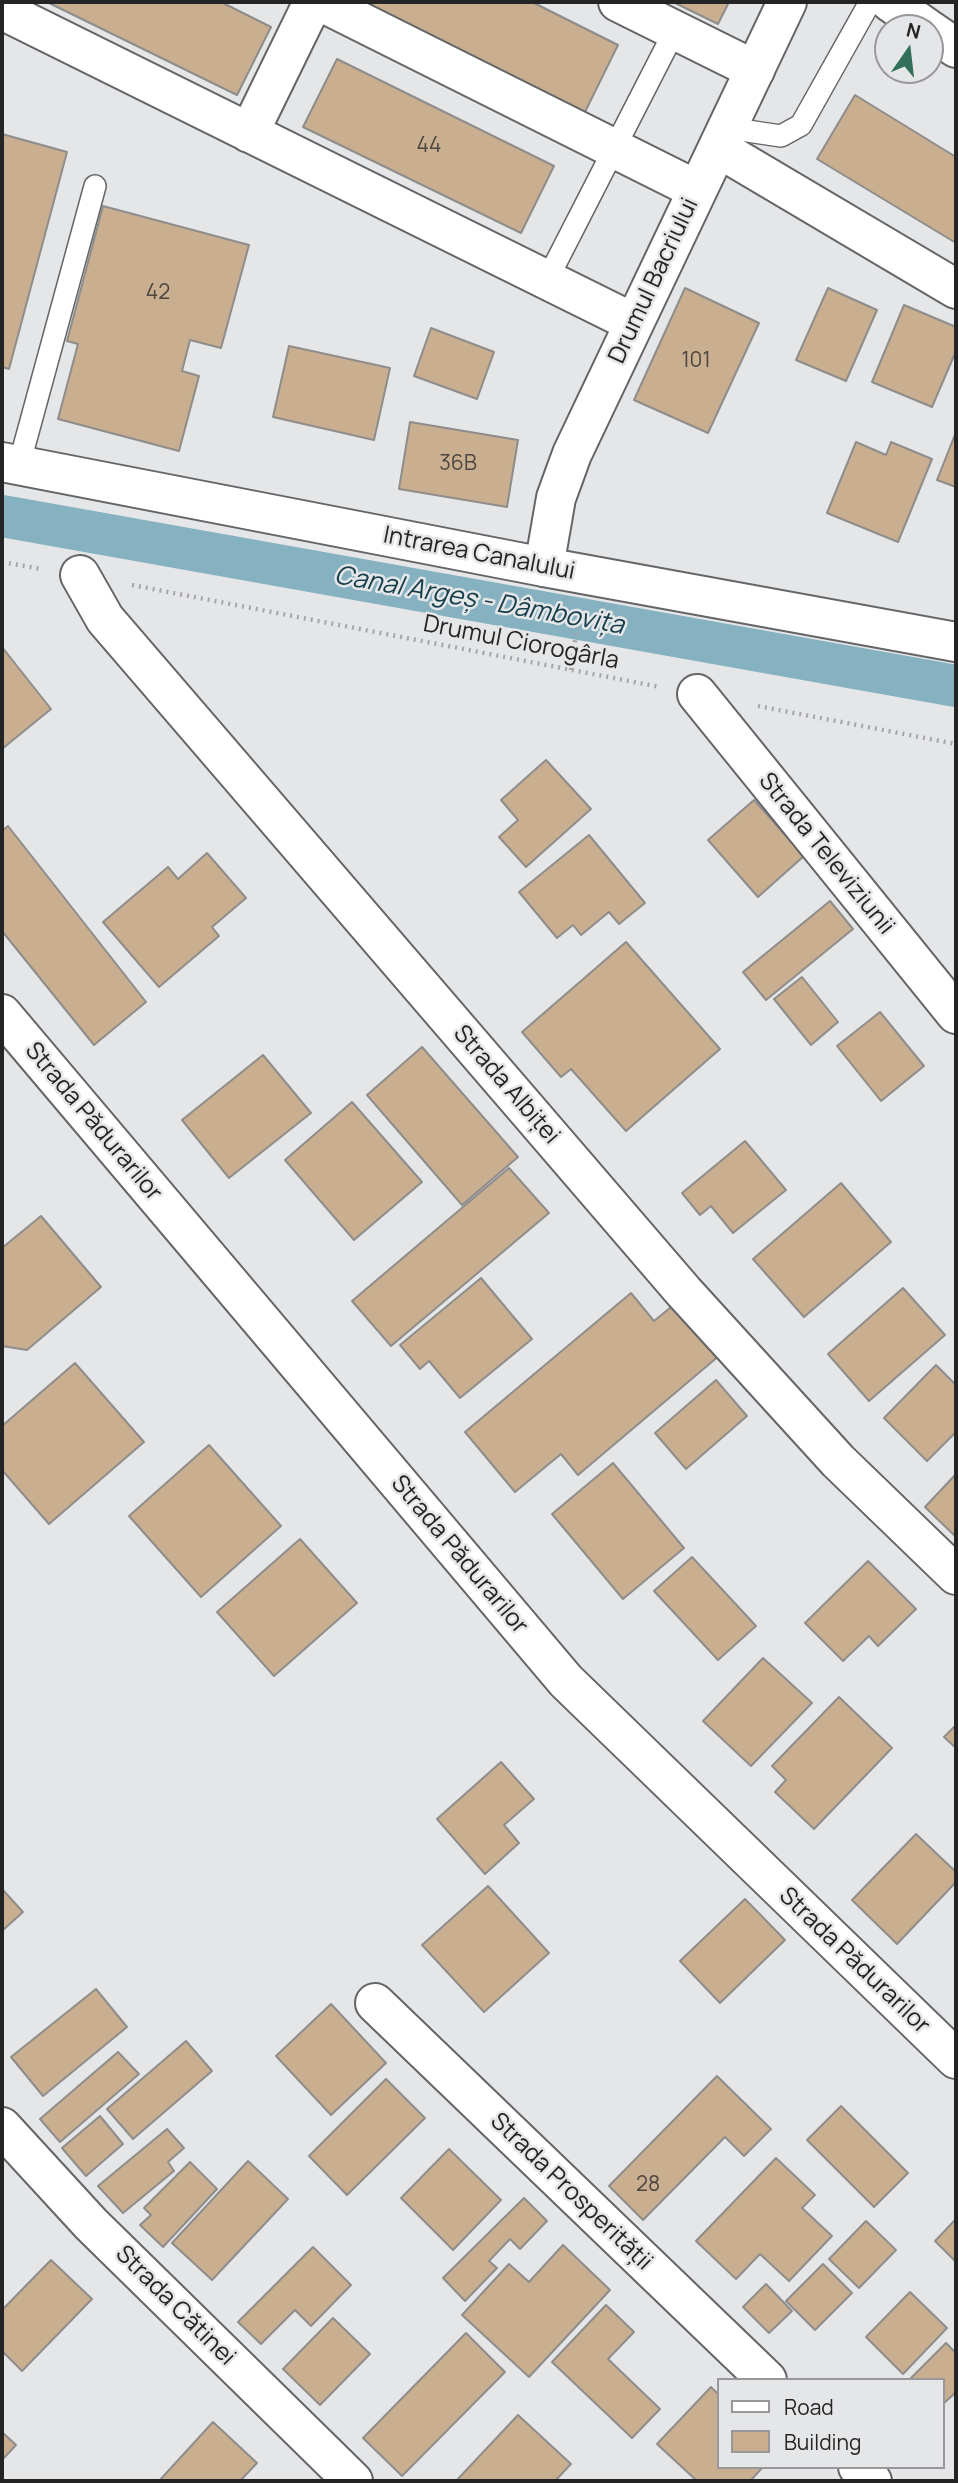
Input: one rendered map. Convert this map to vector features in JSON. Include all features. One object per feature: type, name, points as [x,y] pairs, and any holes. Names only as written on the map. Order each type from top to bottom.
[{"type":"street","points":[[249,133],[313,2]]},
{"type":"street","points":[[321,2],[697,190]]},
{"type":"street","points":[[618,2],[755,70]]},
{"type":"street","name":"Drumul Bacriului","points":[[544,567],[556,498],[563,475],[787,2]]},
{"type":"street","points":[[890,2],[907,14]]},
{"type":"street","points":[[2,10],[634,323]]},
{"type":"street","points":[[723,138],[956,289]]},
{"type":"street","name":"Intrarea Canalului","points":[[10,463],[544,567],[956,642]]},
{"type":"street","name":"Strada Albiței","points":[[80,575],[105,619],[684,1292],[838,1461],[956,1575]]},
{"type":"street","name":"Strada Televiziunii","points":[[697,694],[956,1014]]},
{"type":"street","name":"Strada Pădurarilor","points":[[2,1014],[566,1681],[956,2059]]},
{"type":"street","name":"Strada Prosperității","points":[[375,2003],[765,2378]]},
{"type":"street","name":"Strada Cătinei","points":[[2,2127],[91,2224],[353,2481]]},
{"type":"lane","points":[[723,138],[781,135],[801,124],[870,2]]},
{"type":"lane","points":[[547,280],[675,30]]},
{"type":"lane","points":[[10,463],[95,187]]},
{"type":"path","points":[[571,670],[584,574]]},
{"type":"path","name":"Drumul Ciorogârla","points":[[80,575],[956,744]]},
{"type":"building","points":[[47,2],[221,2],[271,27],[237,95]]},
{"type":"building","points":[[373,2],[532,2],[618,45],[584,114],[370,7]]},
{"type":"building","points":[[673,2],[729,2],[718,24]]},
{"type":"building","points":[[337,59],[554,166],[521,233],[303,127]]},
{"type":"building","points":[[855,95],[956,157],[956,243],[817,159]]},
{"type":"building","points":[[2,134],[67,152],[9,369],[2,367]]},
{"type":"building","points":[[103,206],[249,245],[221,348],[190,340],[182,371],[199,376],[179,451],[58,419],[78,344],[67,341]]},
{"type":"building","points":[[685,288],[759,323],[708,433],[634,400]]},
{"type":"building","points":[[828,288],[877,310],[846,381],[796,360]]},
{"type":"building","points":[[904,305],[956,327],[956,351],[932,407],[872,382]]},
{"type":"building","points":[[431,328],[494,352],[477,399],[414,376]]},
{"type":"building","points":[[289,346],[390,368],[374,440],[273,417]]},
{"type":"building","points":[[410,422],[518,440],[507,507],[399,489]]},
{"type":"building","points":[[956,432],[956,487],[937,480]]},
{"type":"building","points":[[856,442],[886,455],[891,442],[932,459],[898,542],[827,513]]},
{"type":"building","points":[[2,647],[51,709],[2,749]]},
{"type":"building","points":[[546,760],[591,809],[526,867],[499,837],[518,820],[501,800]]},
{"type":"building","points":[[754,800],[804,856],[758,897],[708,840]]},
{"type":"building","points":[[8,826],[146,1002],[94,1045],[2,931],[2,831]]},
{"type":"building","points":[[589,835],[645,903],[619,924],[609,912],[581,935],[573,925],[557,938],[519,892]]},
{"type":"building","points":[[207,853],[246,898],[212,927],[219,936],[159,987],[103,922],[168,867],[178,879]]},
{"type":"building","points":[[830,901],[853,929],[766,1000],[743,972]]},
{"type":"building","points":[[626,942],[720,1049],[626,1131],[571,1069],[561,1077],[522,1032]]},
{"type":"building","points":[[802,977],[838,1022],[811,1045],[774,999]]},
{"type":"building","points":[[880,1012],[924,1066],[881,1101],[837,1046]]},
{"type":"building","points":[[422,1047],[518,1157],[462,1205],[367,1095]]},
{"type":"building","points":[[263,1055],[311,1113],[229,1178],[182,1120]]},
{"type":"building","points":[[352,1102],[422,1182],[354,1240],[285,1160]]},
{"type":"building","points":[[745,1141],[786,1190],[733,1233],[711,1206],[700,1215],[682,1193]]},
{"type":"building","points":[[509,1168],[549,1213],[391,1346],[352,1301]]},
{"type":"building","points":[[841,1183],[891,1242],[804,1317],[753,1259]]},
{"type":"building","points":[[41,1216],[101,1287],[27,1350],[2,1346],[2,1248]]},
{"type":"building","points":[[481,1278],[532,1339],[460,1398],[429,1361],[420,1369],[400,1345]]},
{"type":"building","points":[[903,1288],[945,1335],[869,1401],[828,1354]]},
{"type":"building","points":[[631,1293],[654,1321],[676,1303],[720,1355],[578,1475],[561,1454],[515,1492],[465,1432]]},
{"type":"building","points":[[75,1363],[144,1442],[49,1524],[2,1470],[2,1426]]},
{"type":"building","points":[[936,1365],[956,1385],[956,1432],[927,1461],[884,1418]]},
{"type":"building","points":[[716,1380],[747,1416],[686,1469],[655,1433]]},
{"type":"building","points":[[209,1445],[281,1526],[201,1597],[129,1516]]},
{"type":"building","points":[[613,1463],[684,1548],[623,1599],[552,1514]]},
{"type":"building","points":[[956,1474],[956,1537],[925,1507]]},
{"type":"building","points":[[300,1539],[357,1603],[274,1676],[217,1612]]},
{"type":"building","points":[[692,1557],[756,1626],[718,1660],[654,1591]]},
{"type":"building","points":[[868,1561],[916,1609],[878,1646],[869,1636],[843,1661],[805,1623]]},
{"type":"building","points":[[763,1658],[812,1703],[751,1766],[703,1721]]},
{"type":"building","points":[[839,1697],[892,1748],[814,1829],[775,1792],[786,1780],[772,1766]]},
{"type":"building","points":[[956,1725],[956,1748],[944,1737]]},
{"type":"building","points":[[501,1762],[534,1799],[504,1825],[519,1843],[485,1874],[437,1819]]},
{"type":"building","points":[[916,1834],[956,1872],[956,1882],[897,1944],[852,1900]]},
{"type":"building","points":[[488,1886],[549,1953],[484,2012],[422,1945]]},
{"type":"building","points":[[2,1889],[23,1912],[2,1931]]},
{"type":"building","points":[[745,1899],[785,1940],[720,2003],[680,1961]]},
{"type":"building","points":[[96,1989],[127,2027],[43,2096],[11,2057]]},
{"type":"building","points":[[331,2004],[386,2063],[331,2115],[276,2056]]},
{"type":"building","points":[[186,2041],[212,2071],[133,2139],[107,2109]]},
{"type":"building","points":[[118,2052],[139,2074],[60,2142],[40,2119]]},
{"type":"building","points":[[717,2076],[771,2129],[744,2156],[725,2137],[643,2220],[609,2186]]},
{"type":"building","points":[[386,2079],[425,2118],[347,2195],[309,2156]]},
{"type":"building","points":[[841,2106],[908,2173],[874,2207],[807,2140]]},
{"type":"building","points":[[100,2116],[123,2144],[86,2176],[62,2148]]},
{"type":"building","points":[[167,2129],[184,2148],[168,2162],[174,2171],[123,2213],[98,2186]]},
{"type":"building","points":[[449,2149],[501,2200],[453,2250],[401,2198]]},
{"type":"building","points":[[776,2158],[815,2195],[802,2208],[832,2236],[789,2281],[760,2254],[736,2279],[696,2241]]},
{"type":"building","points":[[248,2161],[288,2199],[212,2280],[172,2243]]},
{"type":"building","points":[[190,2162],[217,2189],[163,2247],[140,2225],[151,2215],[144,2208]]},
{"type":"building","points":[[524,2198],[547,2221],[520,2249],[510,2239],[489,2261],[497,2268],[465,2301],[443,2278]]},
{"type":"building","points":[[956,2219],[956,2262],[935,2241]]},
{"type":"building","points":[[866,2221],[896,2250],[859,2288],[829,2259]]},
{"type":"building","points":[[563,2245],[610,2290],[529,2377],[462,2315],[509,2264],[529,2282]]},
{"type":"building","points":[[313,2247],[351,2285],[311,2326],[295,2310],[261,2344],[238,2322]]},
{"type":"building","points":[[51,2260],[92,2299],[22,2371],[2,2351],[2,2310]]},
{"type":"building","points":[[823,2264],[852,2293],[815,2330],[786,2301]]},
{"type":"building","points":[[766,2284],[792,2311],[769,2333],[743,2307]]},
{"type":"building","points":[[910,2292],[947,2328],[903,2374],[866,2337]]},
{"type":"building","points":[[606,2305],[634,2332],[608,2359],[660,2409],[632,2438],[552,2362]]},
{"type":"building","points":[[333,2318],[370,2354],[320,2405],[283,2369]]},
{"type":"building","points":[[466,2333],[505,2372],[402,2476],[363,2438]]},
{"type":"building","points":[[946,2343],[956,2353],[956,2392],[944,2403],[944,2378],[911,2378]]},
{"type":"building","points":[[711,2387],[716,2392],[716,2469],[761,2469],[750,2481],[697,2481],[657,2444]]},
{"type":"building","points":[[518,2415],[571,2464],[555,2481],[456,2481]]},
{"type":"building","points":[[213,2422],[257,2463],[240,2481],[159,2481]]},
{"type":"building","points":[[2,2432],[16,2445],[2,2460]]},
{"type":"waterway","name":"Canal Argeș - Dâmbovița","points":[[2,516],[956,686]]}]
